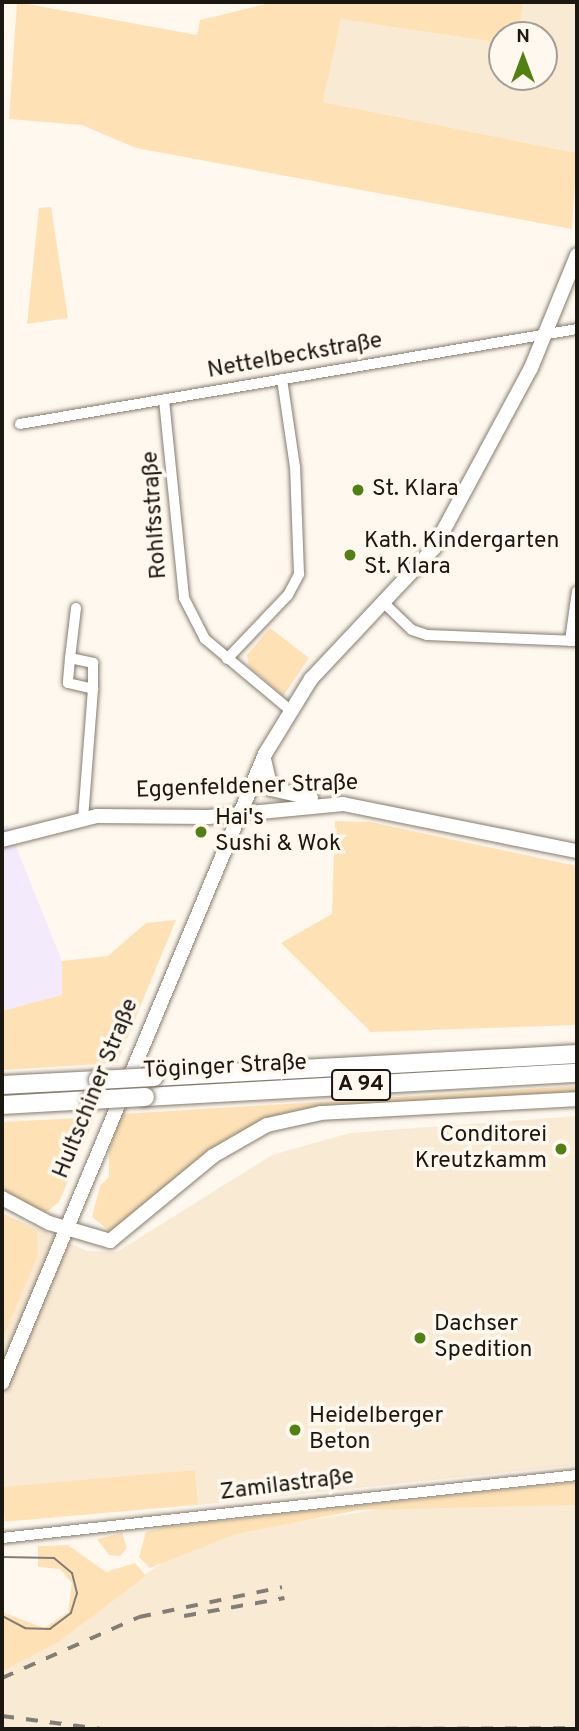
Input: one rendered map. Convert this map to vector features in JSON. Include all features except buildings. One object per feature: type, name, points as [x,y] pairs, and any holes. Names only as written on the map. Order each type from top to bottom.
[{"type":"highway","name":"Töginger Straße","points":[[2,1085],[577,1054]]},
{"type":"highway","name":"Töginger Straße","points":[[2,1105],[577,1073]]},
{"type":"street","name":"Hultschiner Straße","points":[[2,1383],[236,813],[265,754],[289,710],[328,659],[385,604],[447,526],[547,333],[577,255]]},
{"type":"street","name":"Nettelbeckstraße","points":[[20,424],[577,329]]},
{"type":"street","points":[[227,659],[288,595],[299,574],[282,379]]},
{"type":"street","name":"Rohlfsstraße","points":[[164,400],[180,586],[205,639],[289,710]]},
{"type":"street","points":[[385,604],[412,630],[427,635],[574,641],[577,591]]},
{"type":"street","points":[[76,608],[68,683],[93,689]]},
{"type":"street","points":[[70,657],[93,663],[83,818]]},
{"type":"street","points":[[265,754],[271,789],[343,804]]},
{"type":"street","name":"Eggenfeldener Straße","points":[[2,840],[83,818],[236,813],[343,804],[577,851]]},
{"type":"street","points":[[2,1198],[65,1229],[102,1241],[122,1236],[212,1156],[291,1118],[577,1099]]},
{"type":"street","name":"Zamilastraße","points":[[2,1538],[577,1475]]},
{"type":"shaded area","points":[[17,2],[197,35],[200,20],[274,2],[523,2],[521,21],[488,21],[488,41],[341,19],[323,102],[577,153],[572,229],[136,148],[82,125],[9,119]]},
{"type":"shaded area","points":[[523,2],[577,2],[577,153],[323,102],[341,18],[488,41],[488,91],[558,91],[558,21],[521,21]]},
{"type":"shaded area","points":[[51,207],[68,318],[27,324],[39,208]]},
{"type":"shaded area","points":[[270,628],[309,658],[283,696],[249,666],[247,655]]},
{"type":"shaded area","points":[[335,821],[370,822],[577,866],[577,1025],[371,1032],[281,943],[332,914]]},
{"type":"shaded area","points":[[7,824],[62,961],[62,995],[2,1011],[2,827]]},
{"type":"shaded area","points":[[176,920],[117,1063],[2,1070],[2,1011],[62,995],[62,961],[108,956],[146,923]]},
{"type":"shaded area","points":[[577,1086],[577,1093],[297,1110],[231,1136],[111,1232],[92,1217],[100,1186],[109,1177],[109,1151],[122,1114]]},
{"type":"shaded area","points":[[577,1116],[577,1465],[198,1505],[195,1470],[2,1489],[2,1213],[87,1251],[117,1252],[272,1155],[350,1133]]},
{"type":"shaded area","points":[[95,1117],[59,1202],[44,1214],[14,1202],[2,1187],[2,1122]]},
{"type":"shaded area","points":[[2,1213],[37,1231],[38,1255],[2,1340]]},
{"type":"shaded area","points":[[195,1470],[198,1505],[5,1522],[2,1487]]},
{"type":"shaded area","points":[[577,1482],[577,1505],[359,1510],[236,1534],[150,1568],[139,1557],[146,1532],[166,1527]]},
{"type":"shaded area","points":[[577,1499],[577,1729],[2,1729],[2,1671],[202,1536],[436,1501]]},
{"type":"shaded area","points":[[122,1533],[127,1548],[120,1556],[109,1555],[97,1539]]},
{"type":"shaded area","points":[[68,1545],[106,1572],[135,1563],[146,1576],[57,1643],[2,1671],[2,1612],[44,1628],[68,1612],[72,1583],[60,1569],[38,1567],[38,1546]]},
{"type":"tram line","points":[[2,1557],[54,1558],[72,1573],[77,1593],[71,1613],[50,1629],[25,1628],[2,1616]]},
{"type":"railway","points":[[2,1678],[139,1617],[282,1587]]},
{"type":"railway","points":[[184,1616],[284,1598]]},
{"type":"railway","points":[[2,1716],[101,1729]]},
{"type":"railway","points":[[337,1729],[577,1728]]},
{"type":"place","name":"St. Klara","points":[[358,490]]},
{"type":"place","name":"Kath. Kindergarten St. Klara","points":[[350,555]]},
{"type":"place","name":"Hai's Sushi & Wok","points":[[201,832]]},
{"type":"place","name":"Conditorei Kreutzkamm","points":[[561,1149]]},
{"type":"place","name":"Dachser Spedition","points":[[420,1338]]},
{"type":"place","name":"Heidelberger Beton","points":[[295,1430]]}]
